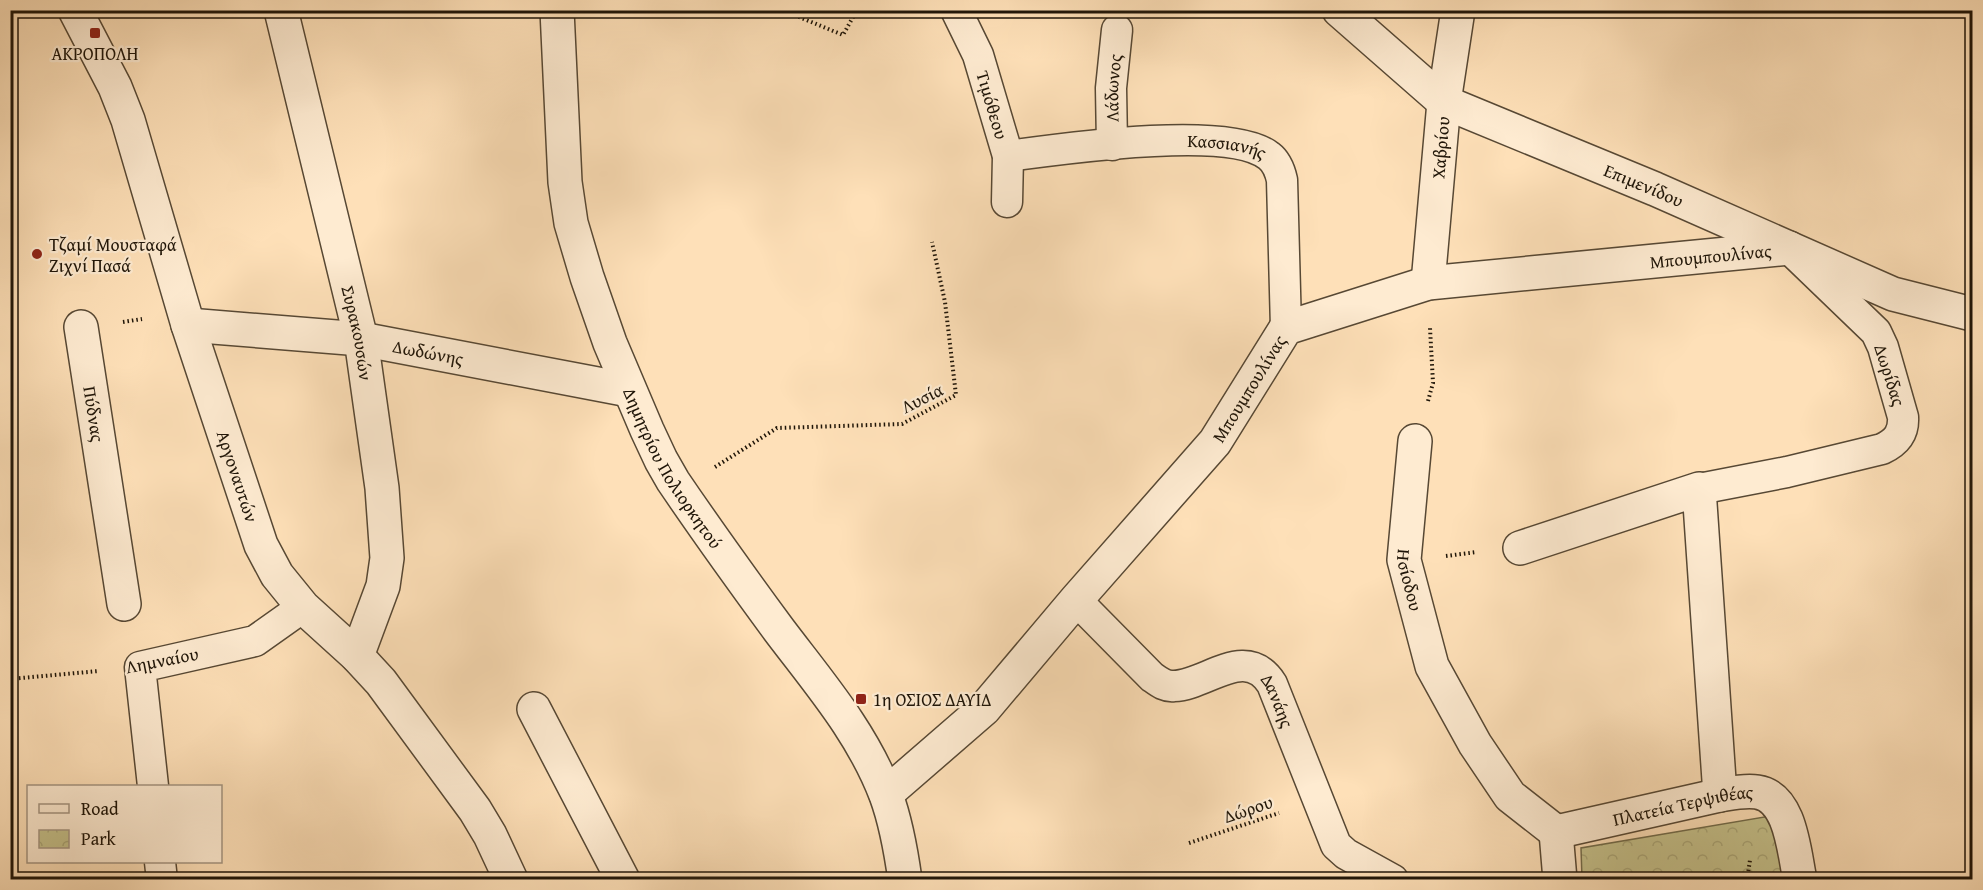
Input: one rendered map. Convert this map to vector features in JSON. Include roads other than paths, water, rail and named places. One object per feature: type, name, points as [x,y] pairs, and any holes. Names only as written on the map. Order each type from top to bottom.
[{"type":"street","name":"Αργοναυτών","points":[[75,10],[111,80],[128,120],[186,320],[261,545],[277,576],[303,607],[357,656],[381,682],[475,810],[511,879]]},
{"type":"street","name":"Συρακουσών","points":[[281,10],[361,339],[382,488],[387,558],[383,586],[357,656]]},
{"type":"street","name":"Δημητρίου Πολιορκητού","points":[[557,10],[567,201],[587,277],[629,390],[661,460],[673,480],[759,604],[846,718],[867,752],[893,816],[897,875]]},
{"type":"street","name":"Επιμενίδου","points":[[1339,10],[1444,102],[1655,189],[1893,294],[1972,314]]},
{"type":"street","name":"Χαβρίου","points":[[1428,284],[1444,102],[1458,10]]},
{"type":"street","name":"Μπουμπουλίνας","points":[[886,794],[984,709],[1215,442],[1286,328],[1428,284],[1789,248]]},
{"type":"street","name":"Δωδώνης","points":[[186,320],[361,339],[629,390]]},
{"type":"street","name":"Πύδνας","points":[[81,327],[124,604]]},
{"type":"street","name":"Ησίοδου","points":[[1415,441],[1404,560],[1432,666],[1475,744],[1510,796],[1556,832]]},
{"type":"street","name":"Δωρίδας","points":[[1520,548],[1699,489]]},
{"type":"street","points":[[1699,489],[1720,795]]},
{"type":"street","points":[[534,708],[623,879]]},
{"type":"street","name":"Πλατεία Τερψιθέας","points":[[1556,832],[1720,795],[1745,791],[1759,792],[1772,798],[1781,807],[1787,820],[1800,879]]},
{"type":"street","points":[[1556,832],[1560,879]]},
{"type":"lane","name":"Τιμόθεου","points":[[957,10],[978,55],[1008,156],[1007,202]]},
{"type":"lane","name":"Λάδωνος","points":[[1112,145],[1111,88],[1117,30]]},
{"type":"lane","name":"Κασσιανής","points":[[1008,156],[1155,141],[1201,140],[1245,145],[1269,156],[1279,168],[1282,180],[1286,328]]},
{"type":"lane","name":"Δωρίδας","points":[[1699,489],[1787,472],[1882,449],[1892,444],[1900,436],[1904,426],[1883,347],[1876,332],[1789,248]]},
{"type":"lane","name":"Δανάης","points":[[1076,600],[1161,684],[1172,687],[1245,665],[1266,674],[1333,839],[1340,850],[1393,879]]},
{"type":"lane","name":"Λημναίου","points":[[153,785],[140,667],[255,641],[303,607]]},
{"type":"lane","points":[[160,863],[162,879]]},
{"type":"place","name":"ΑΚΡΟΠΟΛΗ","points":[[95,33]]},
{"type":"place","name":"Τζαμί Μουσταφά Ζιχνί Πασά","points":[[37,254]]},
{"type":"place","name":"1η ΟΣΙΟΣ ΔΑΥΙΔ","points":[[861,699]]}]
